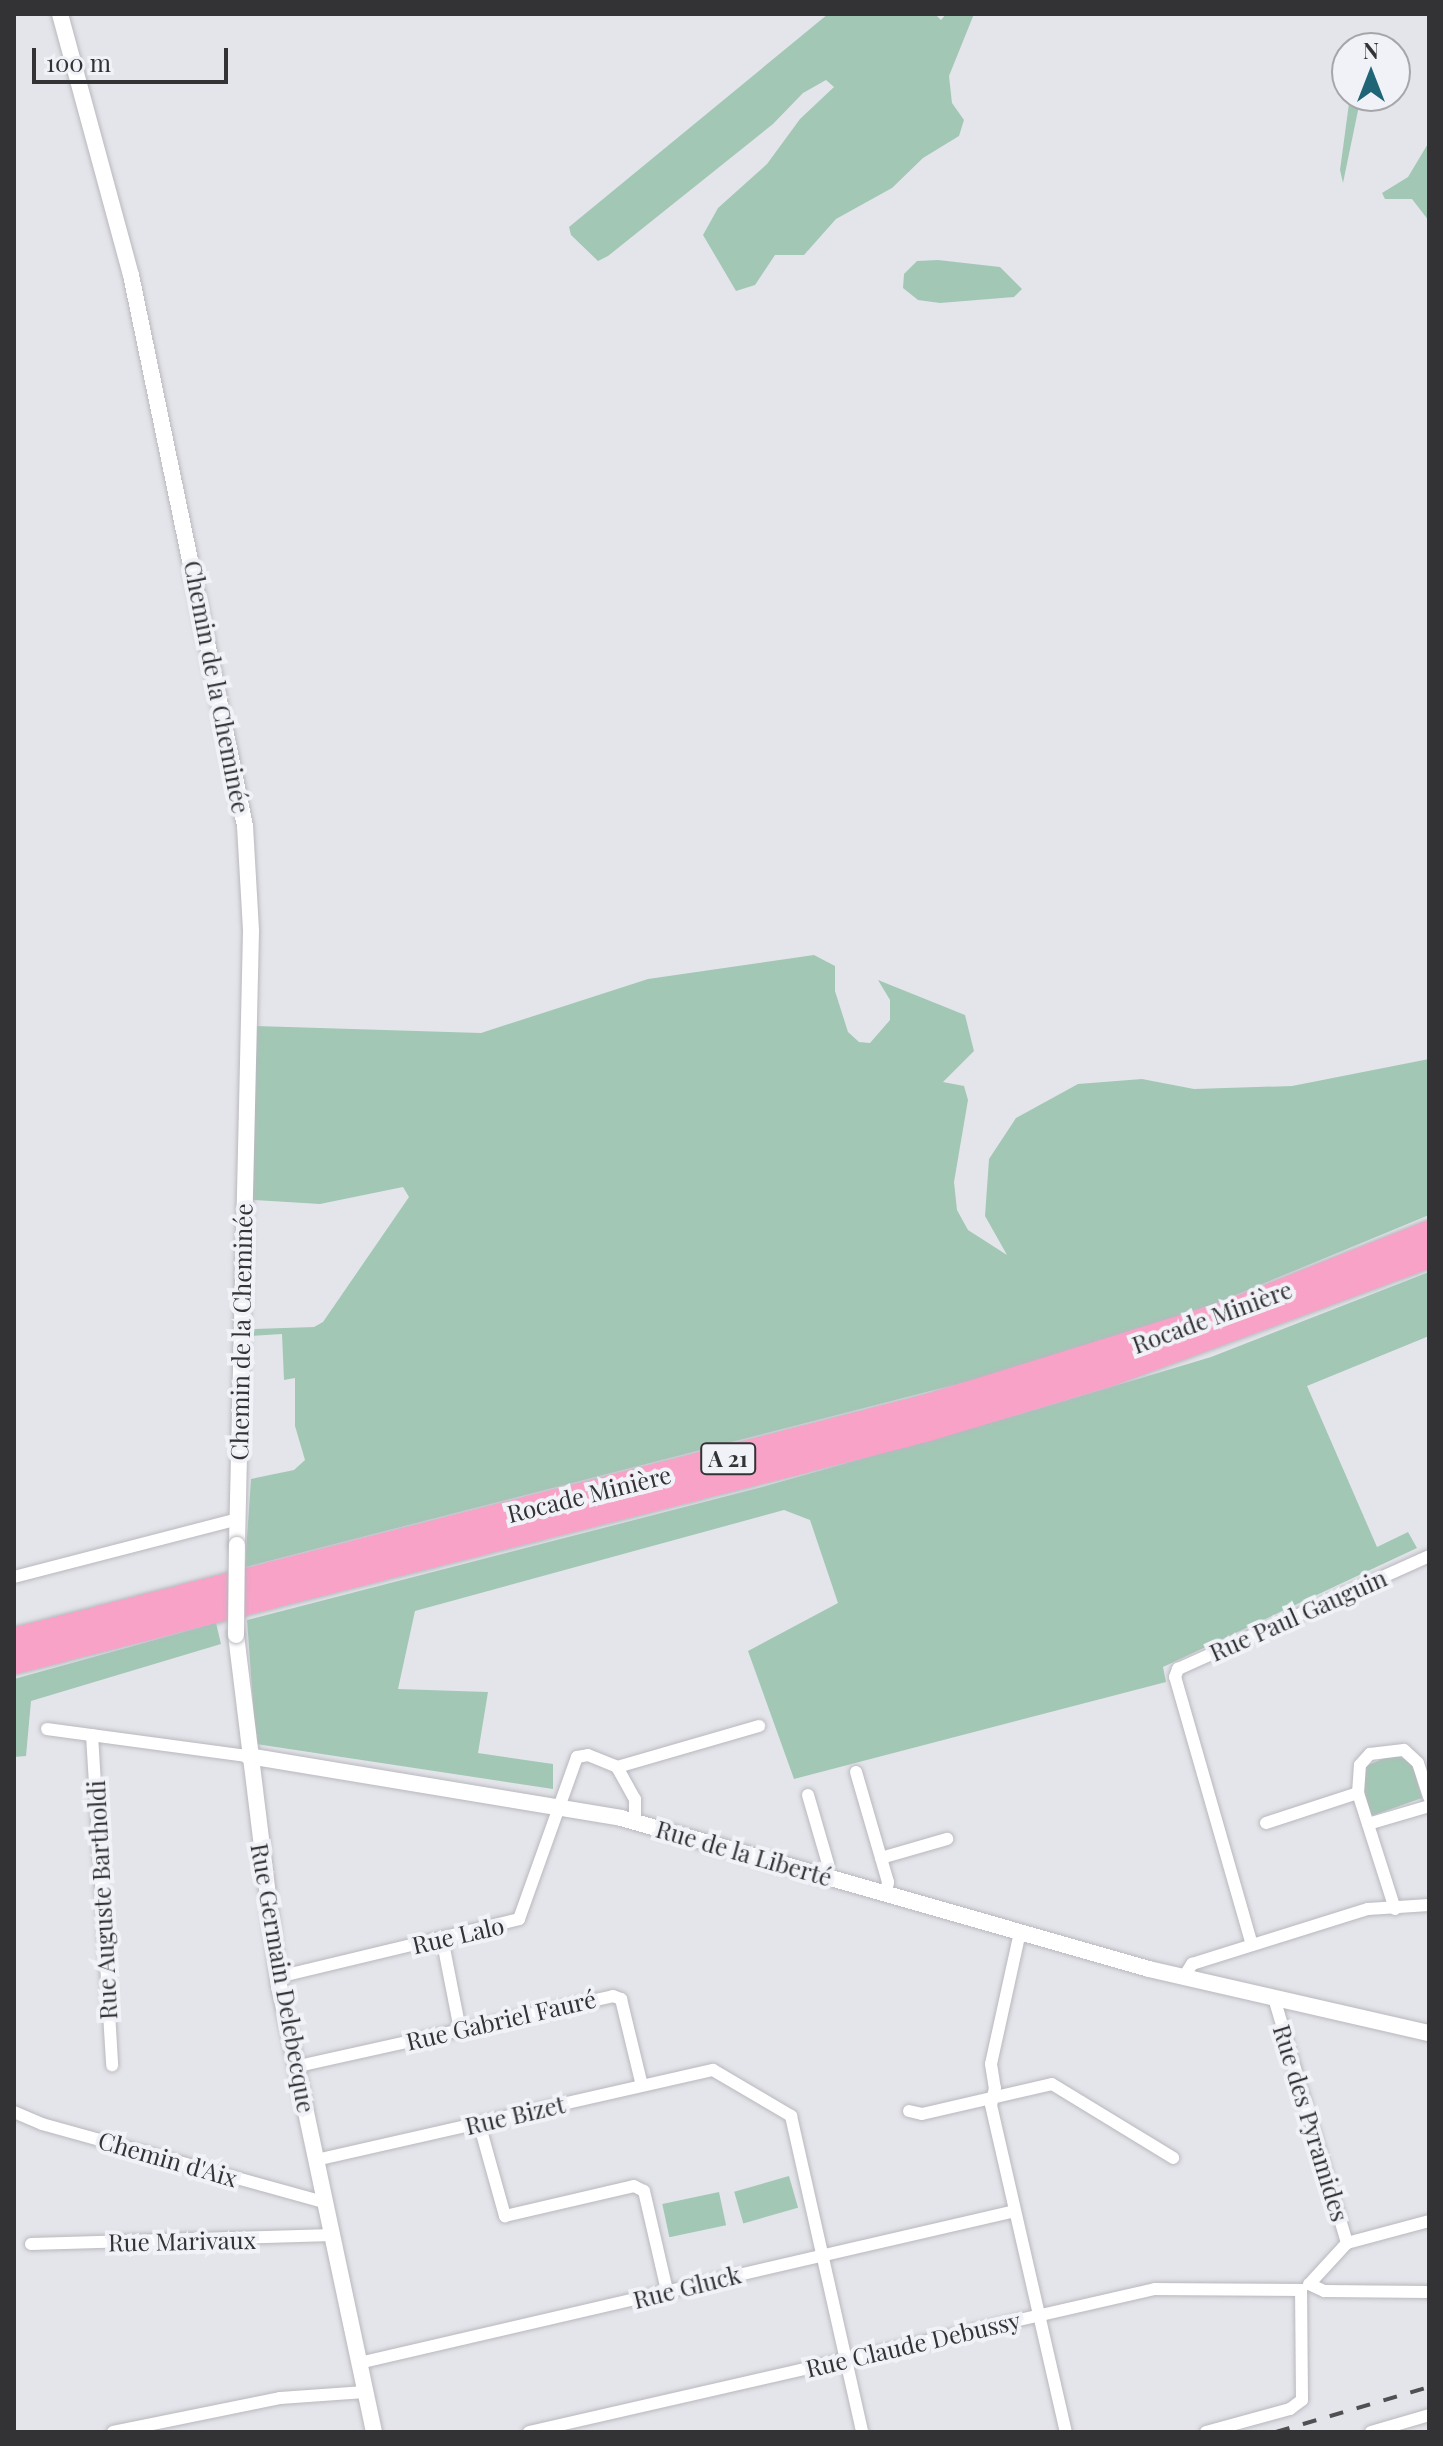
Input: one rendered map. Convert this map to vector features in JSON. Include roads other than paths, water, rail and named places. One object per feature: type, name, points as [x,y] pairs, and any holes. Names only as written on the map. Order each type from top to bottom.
[{"type":"highway","name":"Rocade Minière","points":[[14,1640],[929,1406],[1224,1314],[1429,1233]]},
{"type":"highway","name":"Rocade Minière","points":[[14,1662],[925,1430],[1135,1366],[1429,1256]]},
{"type":"street","name":"Chemin de la Cheminée","points":[[60,14],[131,275],[245,826],[251,931],[238,1519]]},
{"type":"street","name":"Rue Germain Delebecque","points":[[238,1519],[236,1649],[278,1977],[294,2067],[374,2432]]},
{"type":"street","points":[[14,1577],[238,1519]]},
{"type":"street","name":"Rue Paul Gauguin","points":[[1252,1945],[1175,1677],[1178,1669],[1428,1556]]},
{"type":"street","points":[[617,1767],[759,1726]]},
{"type":"street","name":"Rue de la Liberté","points":[[47,1729],[248,1756],[558,1806],[635,1822],[1183,1978],[1429,2033]]},
{"type":"street","name":"Rue Auguste Bartholdi","points":[[92,1735],[112,2065]]},
{"type":"street","points":[[1395,1909],[1358,1793],[1357,1773],[1364,1758],[1395,1747],[1418,1763],[1429,1797]]},
{"type":"street","points":[[558,1806],[577,1757],[588,1755],[617,1767],[635,1799],[635,1822]]},
{"type":"street","points":[[856,1772],[881,1858],[886,1893]]},
{"type":"street","points":[[1266,1823],[1358,1793]]},
{"type":"street","points":[[808,1795],[827,1876]]},
{"type":"street","name":"Rue Lalo","points":[[278,1977],[513,1923],[524,1914],[558,1806]]},
{"type":"street","points":[[1368,1824],[1429,1806]]},
{"type":"street","points":[[881,1858],[947,1839]]},
{"type":"street","points":[[1183,1978],[1192,1964],[1368,1909],[1428,1908]]},
{"type":"street","points":[[1020,1932],[991,2064],[992,2097],[1066,2432]]},
{"type":"street","points":[[442,1938],[460,2030]]},
{"type":"street","name":"Rue Gabriel Fauré","points":[[294,2067],[613,1996],[621,1999],[642,2086]]},
{"type":"street","name":"Rue des Pyramides","points":[[1274,1998],[1347,2243],[1301,2290]]},
{"type":"street","name":"Rue Bizet","points":[[316,2160],[713,2070],[788,2111],[821,2254]]},
{"type":"street","points":[[909,2111],[922,2114],[1057,2085],[1173,2158]]},
{"type":"street","name":"Chemin d'Aix","points":[[14,2112],[324,2202]]},
{"type":"street","points":[[479,2123],[505,2216],[634,2186],[644,2191],[667,2291]]},
{"type":"street","name":"Rue Gluck","points":[[359,2363],[1015,2211]]},
{"type":"street","points":[[1347,2243],[1429,2221]]},
{"type":"street","name":"Rue Marivaux","points":[[31,2244],[333,2235]]},
{"type":"street","points":[[821,2254],[862,2432]]},
{"type":"street","points":[[1312,2281],[1324,2291],[1429,2292]]},
{"type":"street","name":"Rue Claude Debussy","points":[[529,2432],[1166,2287],[1301,2290]]},
{"type":"street","points":[[1206,2432],[1290,2409],[1302,2400],[1301,2290]]},
{"type":"street","points":[[113,2432],[280,2398],[365,2392]]},
{"type":"street","points":[[1371,2432],[1429,2415]]},
{"type":"railway","points":[[1276,2432],[1429,2387]]}]
